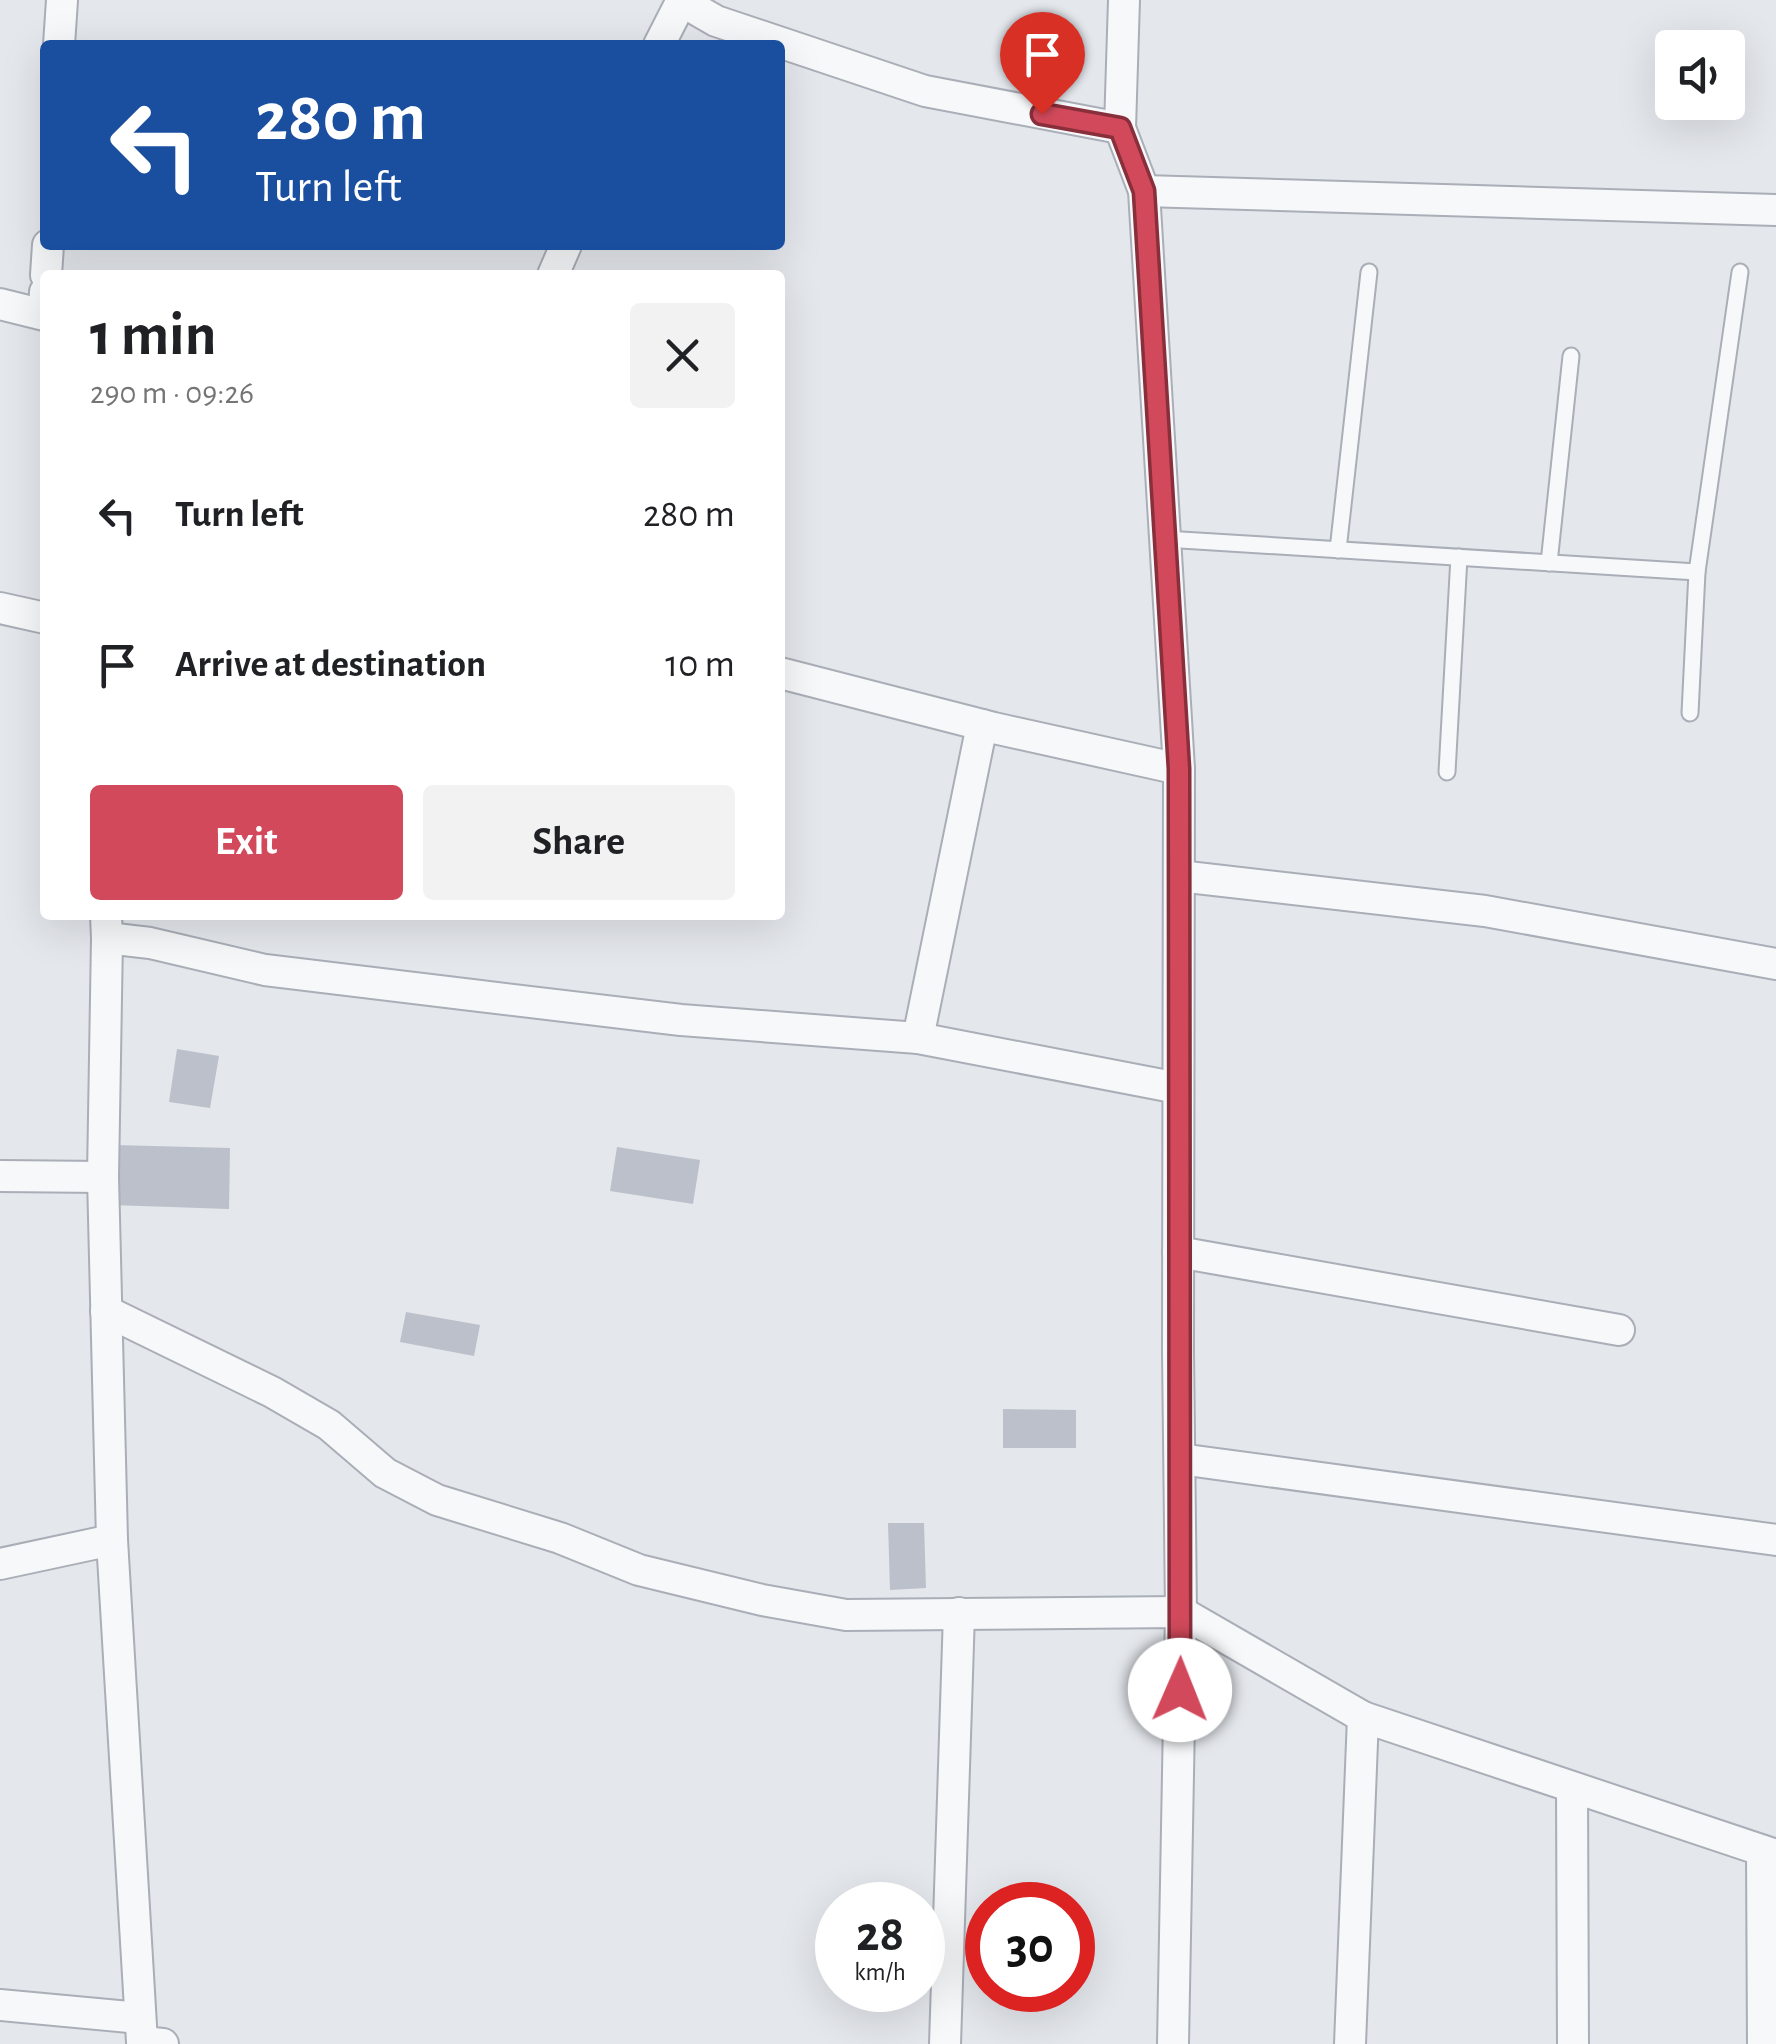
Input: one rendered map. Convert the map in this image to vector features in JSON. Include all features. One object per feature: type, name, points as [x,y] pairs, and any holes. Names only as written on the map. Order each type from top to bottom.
[{"type":"street","points":[[59,40],[62,0]]},
{"type":"street","points":[[1124,0],[1120,128],[1144,191],[1179,769],[1181,1612],[1174,2044]]},
{"type":"street","points":[[662,40],[691,2],[716,20],[775,40]]},
{"type":"street","points":[[785,43],[926,91],[1120,128]]},
{"type":"street","points":[[1144,191],[1776,210]]},
{"type":"street","points":[[0,304],[40,314]]},
{"type":"street","points":[[0,608],[40,617]]},
{"type":"street","points":[[785,674],[1179,769]]},
{"type":"street","points":[[918,1038],[982,724]]},
{"type":"street","points":[[1179,876],[1485,911],[1776,964]]},
{"type":"street","points":[[0,2005],[147,2037],[112,1540],[103,1177],[106,927],[150,943],[266,970],[681,1020],[918,1038],[1178,1088]]},
{"type":"street","points":[[0,1176],[103,1177]]},
{"type":"street","points":[[1178,1252],[1619,1330]]},
{"type":"street","points":[[106,1311],[272,1392],[329,1425],[384,1473],[437,1500],[560,1538],[639,1570],[762,1600],[846,1615],[1181,1612],[1363,1717],[1769,1853],[1763,2044]]},
{"type":"street","points":[[1180,1459],[1776,1540]]},
{"type":"street","points":[[0,1564],[112,1540]]},
{"type":"street","points":[[946,2044],[960,1613]]},
{"type":"street","points":[[1350,2044],[1363,1717]]},
{"type":"street","points":[[1572,1790],[1572,2044]]},
{"type":"lane","points":[[1338,550],[1369,272]]},
{"type":"lane","points":[[1690,713],[1697,572],[1740,272]]},
{"type":"lane","points":[[1549,562],[1572,356]]},
{"type":"lane","points":[[1165,539],[1697,572]]},
{"type":"lane","points":[[1448,772],[1459,557]]},
{"type":"building","points":[[177,1049],[219,1056],[210,1108],[169,1102]]},
{"type":"building","points":[[114,1145],[230,1148],[229,1209],[112,1205]]},
{"type":"building","points":[[617,1147],[700,1160],[693,1204],[610,1191]]},
{"type":"building","points":[[406,1312],[480,1325],[474,1356],[400,1342]]},
{"type":"building","points":[[1003,1409],[1076,1410],[1076,1448],[1003,1448]]},
{"type":"building","points":[[888,1523],[924,1523],[926,1588],[890,1590]]},
{"type":"route","points":[[1042,114],[1120,128],[1144,191],[1179,769],[1180,1690]]}]
